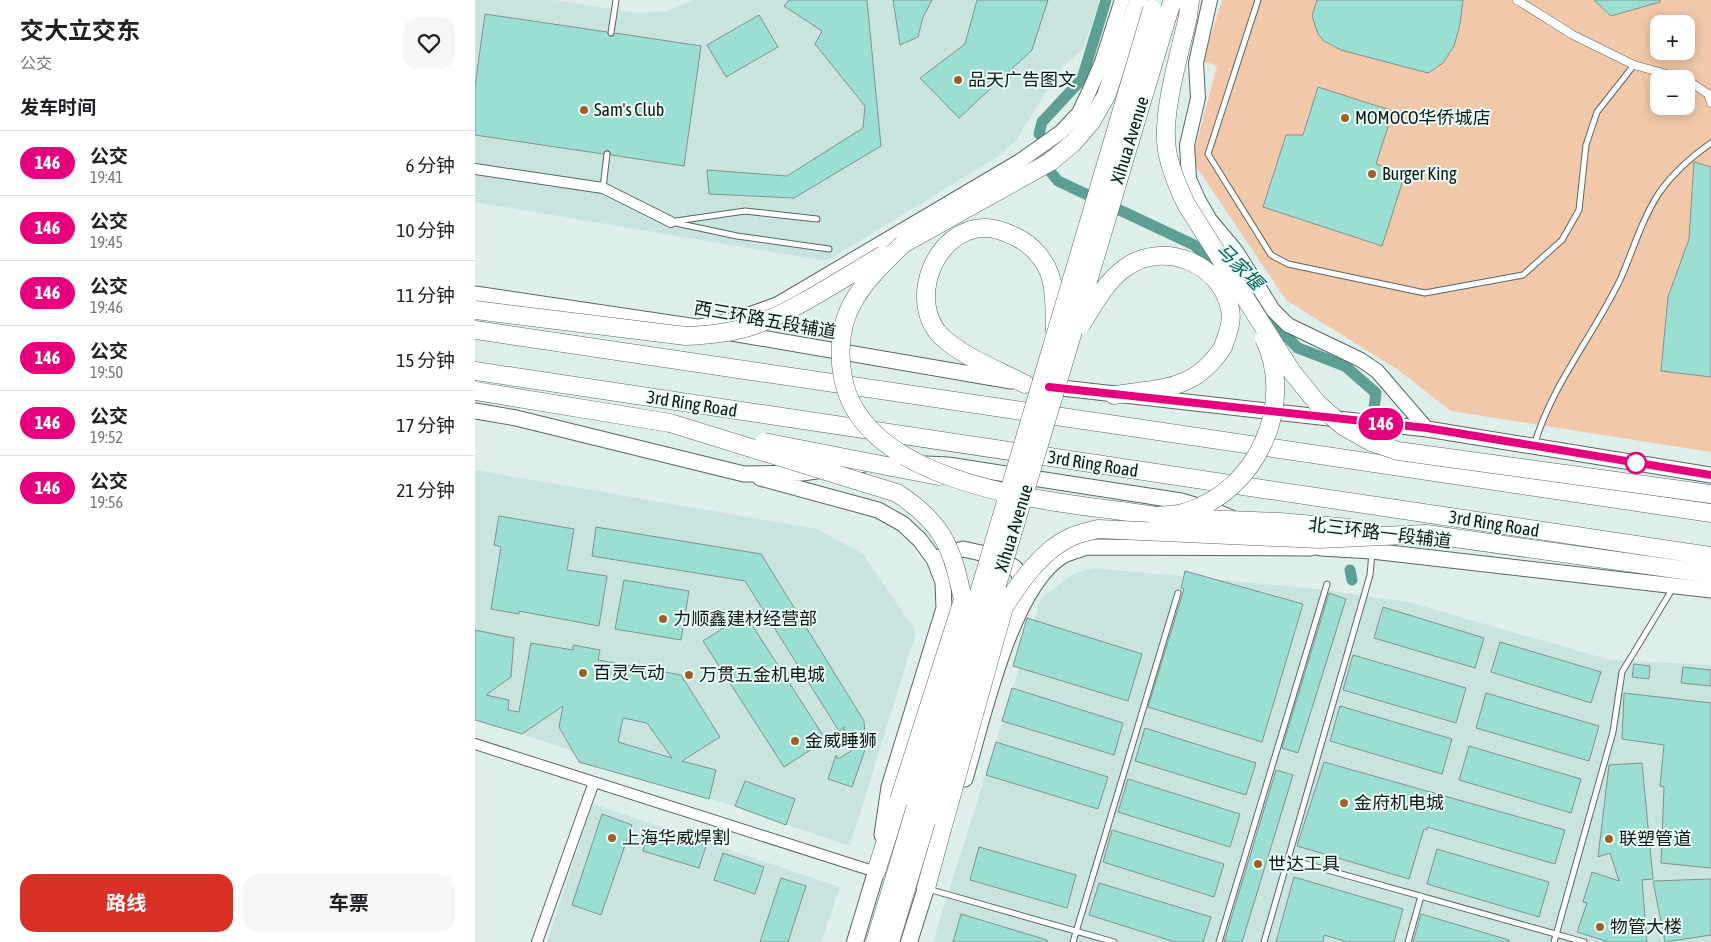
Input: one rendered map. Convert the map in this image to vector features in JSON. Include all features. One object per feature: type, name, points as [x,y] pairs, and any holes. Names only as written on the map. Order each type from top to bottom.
[{"type":"highway","points":[[475,310],[686,336],[717,335],[755,325],[782,312],[1050,162],[1073,143],[1091,122],[1106,96],[1150,4]]},
{"type":"highway","name":"Xihua Avenue","points":[[890,942],[901,881],[1062,340],[1150,4]]},
{"type":"highway","points":[[1189,8],[1168,118],[1167,149],[1174,178],[1186,204],[1292,372],[1318,404],[1343,426],[1371,442],[1398,451],[1711,494]]},
{"type":"highway","points":[[1025,384],[962,352],[941,336],[930,316],[926,296],[928,276],[937,256],[951,241],[967,231],[985,228],[1005,231],[1023,240],[1039,254],[1049,273],[1062,340]]},
{"type":"highway","points":[[903,244],[869,278],[853,301],[842,326],[839,356],[846,393],[861,419],[891,447],[925,468],[959,480]]},
{"type":"highway","points":[[1062,340],[1106,286],[1125,268],[1143,258],[1164,254],[1183,258],[1201,267],[1216,280],[1225,295],[1231,311],[1229,329],[1223,347],[1212,365],[1196,377],[1176,386],[1113,395]]},
{"type":"highway","points":[[1156,516],[1187,512],[1211,500],[1248,469],[1267,437],[1272,417],[1275,388],[1272,368],[1266,343],[1242,293]]},
{"type":"highway","points":[[475,330],[1711,514]]},
{"type":"highway","name":"3rd Ring Road","points":[[475,371],[1711,556]]},
{"type":"highway","points":[[475,392],[670,423],[959,480],[1026,498],[1156,516],[1279,522],[1426,534],[1711,574]]},
{"type":"highway","points":[[670,423],[897,493],[921,508],[934,523],[947,544],[958,575],[969,653]]},
{"type":"highway","points":[[969,653],[1004,607],[1018,584],[1052,549],[1071,537],[1098,529],[1319,539],[1426,534]]},
{"type":"highway","points":[[876,872],[963,600]]},
{"type":"highway","points":[[925,888],[1004,607]]},
{"type":"highway","points":[[922,728],[958,689]]},
{"type":"highway","points":[[958,689],[967,741]]},
{"type":"highway","name":"Xihua Avenue","points":[[875,942],[901,881]]},
{"type":"main road","name":"西三环路五段辅道","points":[[475,294],[697,327],[1025,384],[1113,395]]},
{"type":"main road","points":[[1113,395],[1427,428],[1711,475]]},
{"type":"main road","points":[[475,412],[516,418],[744,474],[878,510],[903,524],[920,540],[933,559],[943,582],[944,608],[889,787],[876,872],[855,942]]},
{"type":"main road","name":"北三环路一段辅道","points":[[744,474],[802,473],[881,462],[948,465],[1021,478],[1181,501],[1215,511],[1279,537],[1321,548],[1372,551],[1711,590]]},
{"type":"main road","points":[[909,942],[925,888],[955,809],[1009,632],[1031,591],[1047,570],[1064,556],[1086,547],[1321,548]]},
{"type":"main road","points":[[933,559],[963,549],[999,557],[1015,568],[1031,591]]},
{"type":"street","points":[[1210,0],[1196,63],[1198,98],[1187,145],[1189,179],[1199,201],[1236,252],[1273,310],[1288,325],[1361,360],[1377,371],[1427,428]]},
{"type":"street","points":[[1517,0],[1573,35],[1634,65],[1653,70]]},
{"type":"street","points":[[697,327],[737,320],[778,304],[1020,161],[1061,132],[1079,113],[1102,62],[1150,4]]},
{"type":"street","points":[[1695,85],[1708,94],[1711,103]]},
{"type":"street","points":[[475,169],[603,188],[671,222]]},
{"type":"street","points":[[475,744],[876,872]]},
{"type":"street","points":[[537,942],[594,782]]},
{"type":"lane","points":[[611,33],[616,0]]},
{"type":"lane","points":[[1258,0],[1208,154],[1271,255],[1288,264],[1425,293],[1523,275],[1561,240],[1579,210],[1586,144],[1597,112],[1634,65]]},
{"type":"lane","points":[[1534,446],[1540,425],[1556,393],[1620,280],[1643,220],[1660,192],[1688,158],[1711,143]]},
{"type":"lane","points":[[603,188],[607,154]]},
{"type":"lane","points":[[671,222],[745,211],[817,219]]},
{"type":"lane","points":[[671,222],[737,236],[829,250]]},
{"type":"lane","points":[[1263,942],[1370,575],[1372,551]]},
{"type":"lane","points":[[1219,942],[1327,584]]},
{"type":"lane","points":[[1554,942],[1613,732],[1622,672],[1675,585]]},
{"type":"lane","points":[[1073,942],[1178,593]]},
{"type":"lane","points":[[1288,859],[1584,942]]},
{"type":"lane","points":[[925,888],[1114,942]]},
{"type":"lane","points":[[1408,942],[1421,896]]},
{"type":"shaded area","points":[[475,0],[554,0],[638,13],[668,11],[693,0],[1100,0],[1083,49],[1060,69],[1017,139],[999,156],[826,261],[475,202]]},
{"type":"shaded area","points":[[1222,0],[1711,0],[1711,452],[1451,411],[1397,369],[1286,300],[1192,160],[1217,66],[1203,61]]},
{"type":"shaded area","name":"万贯五金机电城","points":[[475,470],[817,529],[863,554],[916,632],[850,846],[475,718]]},
{"type":"shaded area","name":"金府机电城","points":[[1093,568],[1317,589],[1408,602],[1610,660],[1711,665],[1711,942],[933,942],[1041,598],[1073,574]]},
{"type":"shaded area","points":[[593,804],[840,887],[821,942],[547,942]]},
{"type":"building","points":[[789,0],[867,0],[881,146],[794,198],[709,194],[707,170],[787,176],[863,128],[865,106],[815,44],[822,31],[784,6]]},
{"type":"building","points":[[893,0],[932,0],[923,17],[918,37],[900,45]]},
{"type":"building","points":[[977,0],[1048,0],[1032,50],[959,118],[920,78],[965,44]]},
{"type":"building","points":[[1317,0],[1463,0],[1460,24],[1454,46],[1443,63],[1428,73],[1341,50],[1324,41],[1318,34],[1312,16]]},
{"type":"building","points":[[1594,0],[1660,0],[1660,2],[1611,16]]},
{"type":"building","name":"Sam's Club","points":[[485,14],[607,32],[611,37],[615,33],[701,46],[684,166],[611,155],[608,150],[603,154],[475,135],[475,86]]},
{"type":"building","points":[[759,15],[778,47],[726,77],[707,45]]},
{"type":"building","points":[[1318,87],[1393,111],[1376,164],[1405,174],[1382,246],[1263,207],[1286,135],[1303,135]]},
{"type":"building","points":[[1694,162],[1711,167],[1711,377],[1661,371],[1668,297],[1689,239]]},
{"type":"building","points":[[499,516],[574,529],[567,570],[607,576],[599,626],[519,611],[519,614],[491,609],[501,547],[494,545]]},
{"type":"building","points":[[596,527],[761,554],[864,721],[866,747],[852,787],[828,779],[836,755],[838,759],[851,751],[842,736],[845,727],[839,731],[745,581],[592,556]]},
{"type":"building","points":[[1185,571],[1303,604],[1262,742],[1148,707],[1184,589],[1181,588]]},
{"type":"building","points":[[624,580],[689,591],[681,640],[615,629]]},
{"type":"building","points":[[1329,593],[1346,599],[1298,753],[1282,748]]},
{"type":"building","points":[[1383,607],[1484,638],[1475,668],[1374,638]]},
{"type":"building","points":[[745,614],[826,740],[784,767],[703,641]]},
{"type":"building","points":[[1027,618],[1142,654],[1128,701],[1013,666]]},
{"type":"building","points":[[475,630],[514,638],[511,677],[486,695],[509,700],[508,710],[519,712],[531,643],[573,650],[573,645],[600,650],[598,660],[681,675],[720,737],[682,761],[716,770],[709,799],[579,762],[559,727],[563,706],[522,734],[475,720]],"holes":[[[623,718],[647,723],[672,758],[618,742]]]},
{"type":"building","points":[[1500,642],[1601,672],[1591,703],[1491,672]]},
{"type":"building","points":[[1353,655],[1466,688],[1456,723],[1343,690]]},
{"type":"building","points":[[1634,664],[1650,666],[1649,679],[1632,677]]},
{"type":"building","points":[[1683,667],[1711,670],[1711,686],[1681,683]]},
{"type":"building","points":[[1012,688],[1123,723],[1114,755],[1002,721]]},
{"type":"building","points":[[1486,693],[1599,726],[1589,761],[1476,728]]},
{"type":"building","points":[[1624,693],[1711,703],[1711,868],[1661,863],[1664,787],[1660,786],[1664,745],[1622,739]]},
{"type":"building","points":[[1340,706],[1452,739],[1442,774],[1330,741]]},
{"type":"building","points":[[1145,728],[1256,763],[1246,795],[1135,761]]},
{"type":"building","points":[[996,742],[1108,777],[1098,809],[986,775]]},
{"type":"building","points":[[1469,746],[1581,779],[1571,813],[1459,780]]},
{"type":"building","points":[[1324,762],[1565,830],[1555,864],[1427,827],[1427,830],[1424,829],[1409,879],[1297,846]]},
{"type":"building","points":[[1642,763],[1653,879],[1642,880],[1647,942],[1609,942],[1577,932],[1587,903],[1583,902],[1592,872],[1619,881],[1610,853],[1598,857],[1609,765]]},
{"type":"building","points":[[1276,770],[1293,775],[1242,942],[1224,942]]},
{"type":"building","points":[[1128,779],[1240,814],[1230,847],[1118,812]]},
{"type":"building","points":[[745,781],[795,799],[786,825],[735,806]]},
{"type":"building","points":[[602,814],[632,825],[601,915],[572,905]]},
{"type":"building","points":[[649,829],[706,846],[699,868],[643,851]]},
{"type":"building","points":[[1112,830],[1224,864],[1214,897],[1103,862]]},
{"type":"building","points":[[979,847],[1076,875],[1067,908],[970,880]]},
{"type":"building","points":[[1437,849],[1549,882],[1539,917],[1427,884]]},
{"type":"building","points":[[723,853],[764,867],[755,894],[714,880]]},
{"type":"building","points":[[1294,877],[1403,909],[1394,942],[1348,942],[1324,935],[1323,942],[1276,942]]},
{"type":"building","points":[[781,878],[806,886],[788,942],[760,942]]},
{"type":"building","points":[[1711,879],[1711,935],[1665,942],[1653,881]]},
{"type":"building","points":[[1099,883],[1211,917],[1203,942],[1175,942],[1089,915]]},
{"type":"building","points":[[961,914],[1047,940],[1047,942],[953,942]]},
{"type":"building","points":[[1421,914],[1509,940],[1509,942],[1413,942]]},
{"type":"waterway","name":"马家堰","points":[[1039,134],[1042,122],[1082,79],[1106,0]]},
{"type":"waterway","name":"马家堰","points":[[1049,170],[1058,181],[1194,245],[1224,274]]},
{"type":"waterway","name":"马家堰","points":[[1260,310],[1298,348],[1345,366],[1376,393],[1373,415]]},
{"type":"waterway","name":"马家堰","points":[[1350,570],[1352,580]]},
{"type":"bus line","name":"146","points":[[1049,387],[1427,428],[1711,475]]},
{"type":"place","name":"品天广告图文","points":[[958,80]]},
{"type":"place","name":"Sam's Club","points":[[584,110]]},
{"type":"place","name":"MOMOCO华侨城店","points":[[1345,118]]},
{"type":"place","name":"Burger King","points":[[1372,174]]},
{"type":"place","name":"力顺鑫建材经营部","points":[[663,619]]},
{"type":"place","name":"百灵气动","points":[[583,673]]},
{"type":"place","name":"万贯五金机电城","points":[[689,675]]},
{"type":"place","name":"金威睡狮","points":[[795,741]]},
{"type":"place","name":"金府机电城","points":[[1344,803]]},
{"type":"place","name":"上海华威焊割","points":[[612,838]]},
{"type":"place","name":"联塑管道","points":[[1609,839]]},
{"type":"place","name":"世达工具","points":[[1258,864]]},
{"type":"place","name":"物管大楼","points":[[1600,927]]}]
